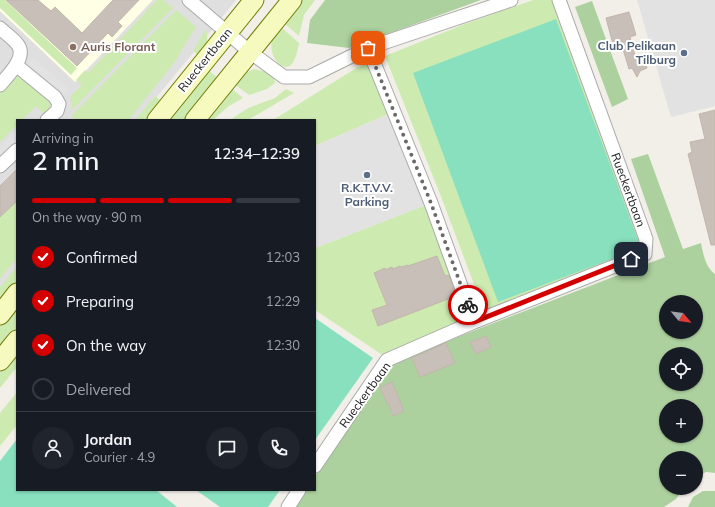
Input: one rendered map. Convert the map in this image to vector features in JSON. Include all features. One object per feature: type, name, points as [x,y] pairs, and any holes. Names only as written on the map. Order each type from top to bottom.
[{"type":"main road","name":"Rueckertbaan","points":[[158,119],[254,0]]},
{"type":"main road","points":[[196,119],[292,0]]},
{"type":"main road","points":[[0,315],[16,295]]},
{"type":"main road","points":[[0,361],[16,341]]},
{"type":"street","points":[[189,0],[250,52],[284,77],[309,77],[368,48],[511,0]]},
{"type":"street","name":"Rueckertbaan","points":[[316,465],[387,360],[474,322],[645,254],[646,239],[559,0]]},
{"type":"street","points":[[0,28],[19,46],[21,56],[16,65],[0,85]]},
{"type":"street","points":[[368,48],[431,203],[474,322]]},
{"type":"street","points":[[16,65],[56,97],[59,104],[57,111],[48,119]]},
{"type":"street","points":[[0,166],[16,151]]},
{"type":"street","points":[[288,507],[298,491]]},
{"type":"shaded area","points":[[0,0],[236,0],[139,119],[16,119],[16,270],[0,290]]},
{"type":"shaded area","name":"Auris Florant","points":[[0,0],[153,0],[75,82],[0,11]]},
{"type":"shaded area","name":"Club Pelikaan Tilburg","points":[[637,0],[715,0],[715,106],[671,117]]},
{"type":"shaded area","points":[[33,58],[69,89],[62,98],[25,67]]},
{"type":"shaded area","name":"R.K.T.V.V. Parking","points":[[393,112],[431,203],[316,248],[316,146]]},
{"type":"shaded area","points":[[16,131],[16,145],[0,161],[0,146]]},
{"type":"green space","points":[[0,0],[5,0],[77,68],[71,75],[0,8]]},
{"type":"green space","points":[[157,0],[163,0],[173,8],[72,110],[70,97],[82,85],[76,80],[85,70],[88,73]]},
{"type":"green space","points":[[303,0],[315,0],[304,15],[299,36],[284,23]]},
{"type":"green space","points":[[325,0],[481,0],[349,48],[307,43],[310,20]]},
{"type":"green space","points":[[533,0],[562,0],[651,250],[486,316],[440,194],[385,56],[465,24]]},
{"type":"green space","points":[[592,1],[628,99],[612,107],[575,7]]},
{"type":"green space","points":[[176,10],[196,27],[176,60],[130,119],[74,119],[71,116]]},
{"type":"green space","points":[[556,19],[641,248],[498,302],[413,73]]},
{"type":"green space","points":[[281,27],[299,43],[294,61],[287,67],[276,61],[271,48],[272,40]]},
{"type":"green space","points":[[206,29],[206,44],[200,57],[193,51]]},
{"type":"green space","points":[[372,61],[393,112],[316,146],[316,119],[275,119],[358,67]]},
{"type":"green space","points":[[254,69],[266,72],[274,78],[275,83],[267,89],[249,95],[234,84],[243,74]]},
{"type":"green space","points":[[208,70],[219,79],[187,119],[168,119]]},
{"type":"green space","points":[[15,74],[19,75],[47,99],[50,103],[50,108],[46,116],[36,106],[23,119],[16,119],[16,126],[0,142],[0,91]]},
{"type":"green space","points":[[231,88],[243,98],[229,106],[214,119],[206,119]]},
{"type":"green space","points":[[286,89],[294,93],[250,119],[232,119],[248,108],[275,98]]},
{"type":"green space","points":[[155,96],[163,102],[149,119],[136,119]]},
{"type":"green space","points":[[648,154],[683,249],[701,243],[707,264],[715,274],[715,473],[706,472],[703,474],[703,451],[659,451],[659,495],[679,495],[676,499],[664,507],[294,507],[304,491],[316,491],[316,474],[390,363],[665,257],[631,159]]},
{"type":"green space","points":[[16,202],[16,259],[0,279],[0,217]]},
{"type":"green space","points":[[431,203],[475,321],[384,356],[316,311],[316,248]]},
{"type":"green space","points":[[16,267],[16,283],[0,303],[0,287]]},
{"type":"green space","points":[[16,306],[16,329],[0,349],[0,326]]},
{"type":"green space","points":[[316,319],[373,358],[316,439]]},
{"type":"green space","points":[[16,353],[16,368],[0,388],[0,373]]},
{"type":"green space","points":[[16,393],[16,426],[0,446],[0,413]]},
{"type":"green space","points":[[16,440],[16,491],[157,491],[177,507],[0,507],[0,461]]},
{"type":"green space","points":[[197,491],[279,491],[268,507],[220,507]]},
{"type":"green space","points":[[703,491],[715,491],[715,507],[688,507],[693,497],[696,495],[703,495]]},
{"type":"building","points":[[6,0],[38,0],[51,11],[55,7],[82,33],[113,0],[139,0],[118,22],[122,26],[112,37],[108,33],[77,66]]},
{"type":"building","points":[[629,12],[636,35],[630,37],[636,59],[643,57],[647,68],[640,71],[637,77],[632,68],[629,69],[622,46],[614,48],[606,18]]},
{"type":"building","points":[[715,110],[715,245],[711,245],[688,154],[692,152],[690,142],[705,139],[699,114]]},
{"type":"building","points":[[16,170],[16,202],[0,217],[0,186]]},
{"type":"building","points":[[437,256],[445,276],[449,275],[456,296],[378,326],[372,310],[387,305],[374,273],[385,268],[385,270],[392,267],[393,269],[400,266],[408,266]]},
{"type":"building","points":[[486,336],[491,347],[476,354],[470,342]]},
{"type":"building","points":[[446,343],[455,363],[420,377],[412,358]]},
{"type":"building","points":[[392,382],[404,411],[393,416],[389,404],[387,404],[380,387]]},
{"type":"way so far","points":[[368,48],[431,203],[468,305]]},
{"type":"place","name":"Auris Florant","points":[[73,47]]},
{"type":"place","name":"Club Pelikaan Tilburg","points":[[684,53]]},
{"type":"place","name":"R.K.T.V.V. Parking","points":[[367,175]]},
{"type":"route","points":[[468,305],[474,322],[631,259]]}]
